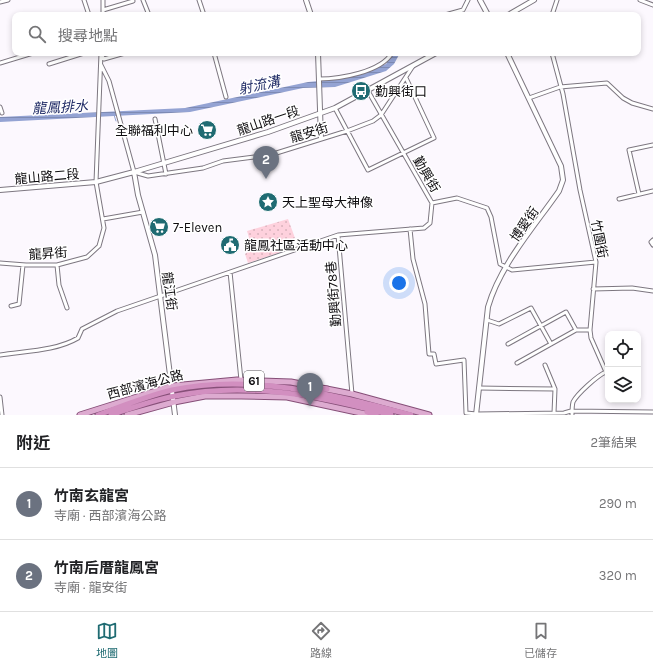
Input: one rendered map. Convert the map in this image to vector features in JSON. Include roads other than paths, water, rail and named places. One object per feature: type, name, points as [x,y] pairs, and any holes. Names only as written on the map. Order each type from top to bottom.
[{"type":"highway","name":"61","points":[[98,415],[173,391],[219,385],[295,388],[340,397],[411,415]]},
{"type":"highway","points":[[295,388],[327,389]]},
{"type":"highway","name":"61","points":[[111,415],[173,391],[266,391],[292,393],[340,402],[390,415]]},
{"type":"highway","points":[[340,402],[376,415]]},
{"type":"main road","name":"西部濱海公路","points":[[80,415],[173,391],[241,380],[291,382],[352,394],[429,415]]},
{"type":"main road","name":"西部濱海公路","points":[[127,415],[174,402],[205,396],[288,397],[370,415]]},
{"type":"street","points":[[0,2],[8,0]]},
{"type":"street","points":[[84,0],[88,12]]},
{"type":"street","points":[[103,0],[103,10],[133,2]]},
{"type":"street","points":[[143,0],[147,12]]},
{"type":"street","points":[[199,0],[202,12]]},
{"type":"street","points":[[306,0],[309,12]]},
{"type":"street","points":[[456,12],[463,10],[468,0]]},
{"type":"street","points":[[480,0],[486,12]]},
{"type":"street","points":[[513,12],[534,0]]},
{"type":"street","points":[[553,12],[557,0]]},
{"type":"street","points":[[640,0],[653,5]]},
{"type":"street","points":[[0,63],[22,56]]},
{"type":"street","points":[[49,64],[74,56]]},
{"type":"street","name":"龍昇街","points":[[0,263],[57,265],[81,260],[92,254],[99,246],[103,236],[103,219],[96,182],[100,56]]},
{"type":"street","points":[[102,56],[104,59],[114,56]]},
{"type":"street","points":[[215,56],[226,97]]},
{"type":"street","points":[[318,56],[321,138]]},
{"type":"street","points":[[320,80],[337,79],[380,65],[390,56]]},
{"type":"street","name":"龍山路一段","points":[[96,182],[163,164],[268,132],[335,108],[430,56]]},
{"type":"street","name":"博愛街","points":[[477,415],[488,307],[492,292],[505,268],[559,191],[563,180],[561,166],[508,56]]},
{"type":"street","name":"竹圍街","points":[[553,56],[563,94],[580,190],[596,262],[590,330],[591,338],[606,372],[599,375],[573,402],[572,415]]},
{"type":"street","name":"龍安街","points":[[134,172],[148,176],[166,174],[203,168],[231,160],[249,159],[270,155],[347,131],[373,121],[381,115],[414,64]]},
{"type":"street","points":[[101,65],[109,81],[134,172]]},
{"type":"street","points":[[335,108],[368,170],[434,138],[406,78]]},
{"type":"street","points":[[529,98],[560,87],[607,83],[623,98],[632,103],[653,109]]},
{"type":"street","name":"勤興街","points":[[368,91],[432,203],[457,198],[487,208],[491,217],[500,264],[505,268]]},
{"type":"street","points":[[0,107],[2,113]]},
{"type":"street","points":[[154,119],[166,174]]},
{"type":"street","points":[[639,194],[630,150],[653,144]]},
{"type":"street","name":"龍江街","points":[[134,172],[155,255],[176,415]]},
{"type":"street","name":"龍山路二段","points":[[0,190],[96,182]]},
{"type":"street","points":[[619,199],[653,191]]},
{"type":"street","points":[[0,355],[40,349],[72,342],[78,338],[82,329],[106,315],[338,235],[428,226],[432,203]]},
{"type":"street","points":[[103,219],[143,212]]},
{"type":"street","points":[[410,229],[414,259],[425,304],[429,354],[434,354],[436,364],[464,360],[466,413],[477,415],[564,413],[572,411],[653,412]]},
{"type":"street","name":"勤興街78巷","points":[[338,235],[352,394]]},
{"type":"street","points":[[505,268],[512,270],[596,262]]},
{"type":"street","points":[[11,306],[19,304],[23,265]]},
{"type":"street","points":[[57,265],[59,284],[68,308]]},
{"type":"street","points":[[230,272],[241,380]]},
{"type":"street","points":[[593,289],[632,288],[653,291]]},
{"type":"street","points":[[487,320],[499,324],[531,308],[551,344]]},
{"type":"street","points":[[508,344],[566,312],[576,330]]},
{"type":"street","points":[[517,363],[576,330],[590,330]]},
{"type":"street","points":[[545,365],[556,390],[554,413]]},
{"type":"street","points":[[479,388],[556,390]]},
{"type":"street","points":[[0,397],[2,415]]},
{"type":"water","points":[[391,56],[398,56],[394,64],[386,71],[335,87],[303,88],[190,112],[0,122],[0,117],[185,108],[308,82],[342,79],[386,64]]},
{"type":"waterway","name":"龍鳳排水","points":[[114,115],[116,121]]},
{"type":"place","name":"勤興街口","points":[[361,91]]},
{"type":"place","name":"全聯福利中心","points":[[207,130]]},
{"type":"place","name":"竹南后厝龍鳳宮","points":[[266,179]]},
{"type":"place","name":"天上聖母大神像","points":[[268,202]]},
{"type":"place","name":"7-Eleven","points":[[159,227]]},
{"type":"place","name":"龍鳳社區活動中心","points":[[230,245]]},
{"type":"place","name":"竹南玄龍宮","points":[[310,406]]},
{"type":"water label","name":"射流溝","points":[[259,85]]}]
